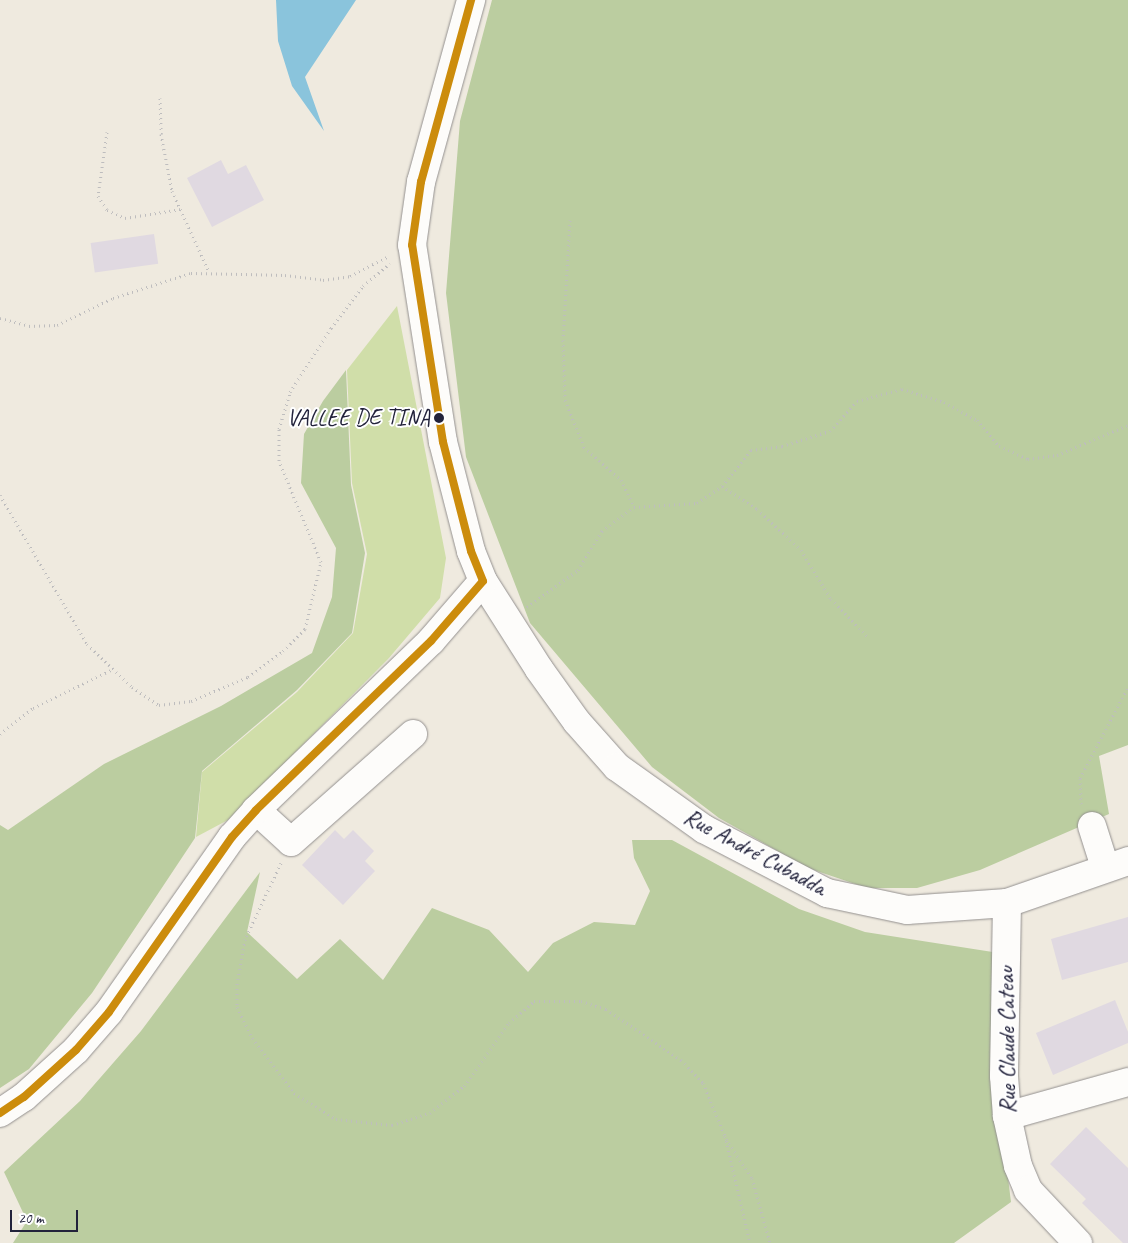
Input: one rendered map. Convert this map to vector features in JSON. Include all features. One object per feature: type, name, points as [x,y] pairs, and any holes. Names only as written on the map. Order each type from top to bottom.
[{"type":"street","name":"Rue André Cubadda","points":[[471,0],[421,182],[412,245],[443,442],[470,551],[483,580],[577,722],[617,767],[697,824],[735,847],[827,893],[866,904],[907,910],[1006,904],[1117,864]]},
{"type":"street","points":[[0,1113],[24,1097],[76,1050],[109,1012],[232,837],[256,810],[430,641],[483,580]]},
{"type":"street","points":[[256,810],[291,842],[413,734]]},
{"type":"street","points":[[1092,826],[1117,864]]},
{"type":"street","name":"Rue Claude Cateau","points":[[1006,904],[1004,1076],[1007,1116],[1018,1166],[1028,1190],[1078,1243]]},
{"type":"street","points":[[1007,1116],[1128,1082]]},
{"type":"path","points":[[160,98],[161,134],[172,191],[209,272]]},
{"type":"path","points":[[107,132],[98,196],[107,210],[124,218],[181,209]]},
{"type":"path","points":[[570,220],[563,340],[565,400],[584,447],[621,480],[634,507]]},
{"type":"path","points":[[0,318],[29,326],[57,325],[113,298],[191,273],[285,275],[323,280],[350,276],[412,245]]},
{"type":"path","points":[[0,495],[88,644],[132,687],[158,705],[192,701],[248,677],[283,651],[305,629],[321,562],[279,461],[278,429],[290,392],[331,328],[363,286],[412,245]]},
{"type":"path","points":[[509,621],[578,570],[602,531],[634,507],[698,503],[722,486],[751,450],[782,446],[830,431],[857,401],[902,389],[944,402],[977,420],[999,446],[1028,459],[1057,455],[1128,425]]},
{"type":"path","points":[[722,486],[758,509],[801,550],[832,599],[867,636]]},
{"type":"path","points":[[0,734],[33,708],[113,669]]},
{"type":"path","points":[[1092,826],[1081,812],[1080,778],[1128,688]]},
{"type":"path","points":[[291,842],[245,939],[236,984],[237,1007],[252,1038],[294,1093],[336,1119],[392,1125],[430,1113],[464,1086],[509,1023],[534,1001],[581,1001],[606,1009],[681,1060],[703,1083],[725,1136],[750,1243]]},
{"type":"path","points":[[725,1136],[752,1178],[770,1243]]},
{"type":"green space","points":[[492,0],[1128,0],[1128,745],[1099,756],[1109,814],[980,870],[917,888],[867,888],[808,868],[719,818],[652,767],[530,623],[466,457],[446,293],[460,121]]},
{"type":"green space","points":[[397,306],[446,558],[440,598],[389,658],[228,820],[196,837],[202,772],[297,692],[353,633],[367,554],[352,483],[347,370]]},
{"type":"green space","points":[[346,370],[351,485],[365,553],[352,633],[297,690],[202,771],[195,838],[92,993],[29,1069],[0,1088],[0,825],[8,830],[104,764],[221,706],[312,653],[332,597],[336,548],[301,483],[304,434],[323,401]]},
{"type":"green space","points":[[632,840],[672,840],[799,909],[865,932],[999,953],[997,1090],[1011,1202],[954,1243],[13,1243],[27,1221],[4,1172],[80,1101],[141,1031],[260,872],[247,932],[297,979],[340,939],[383,980],[432,908],[489,930],[528,972],[553,943],[594,922],[635,925],[650,891],[634,858]]},
{"type":"water","points":[[276,0],[356,0],[305,77],[324,131],[292,86],[278,41]]},
{"type":"building","points":[[221,160],[228,174],[246,165],[264,200],[212,227],[187,178]]},
{"type":"building","points":[[154,234],[158,264],[95,273],[91,243]]},
{"type":"building","points":[[335,830],[344,839],[353,830],[374,851],[365,861],[375,871],[343,905],[302,865]]},
{"type":"building","points":[[1128,917],[1128,962],[1062,980],[1051,939]]},
{"type":"building","points":[[1115,1000],[1128,1032],[1128,1043],[1053,1075],[1036,1033]]},
{"type":"building","points":[[1086,1127],[1128,1168],[1128,1243],[1123,1243],[1082,1203],[1086,1199],[1050,1164]]},
{"type":"transit line","points":[[0,1113],[24,1097],[76,1050],[109,1012],[232,837],[256,810],[431,641],[483,581],[471,551],[443,442],[412,245],[421,182],[471,0]]},
{"type":"place","name":"VALLEE DE TINA","points":[[439,418]]}]
